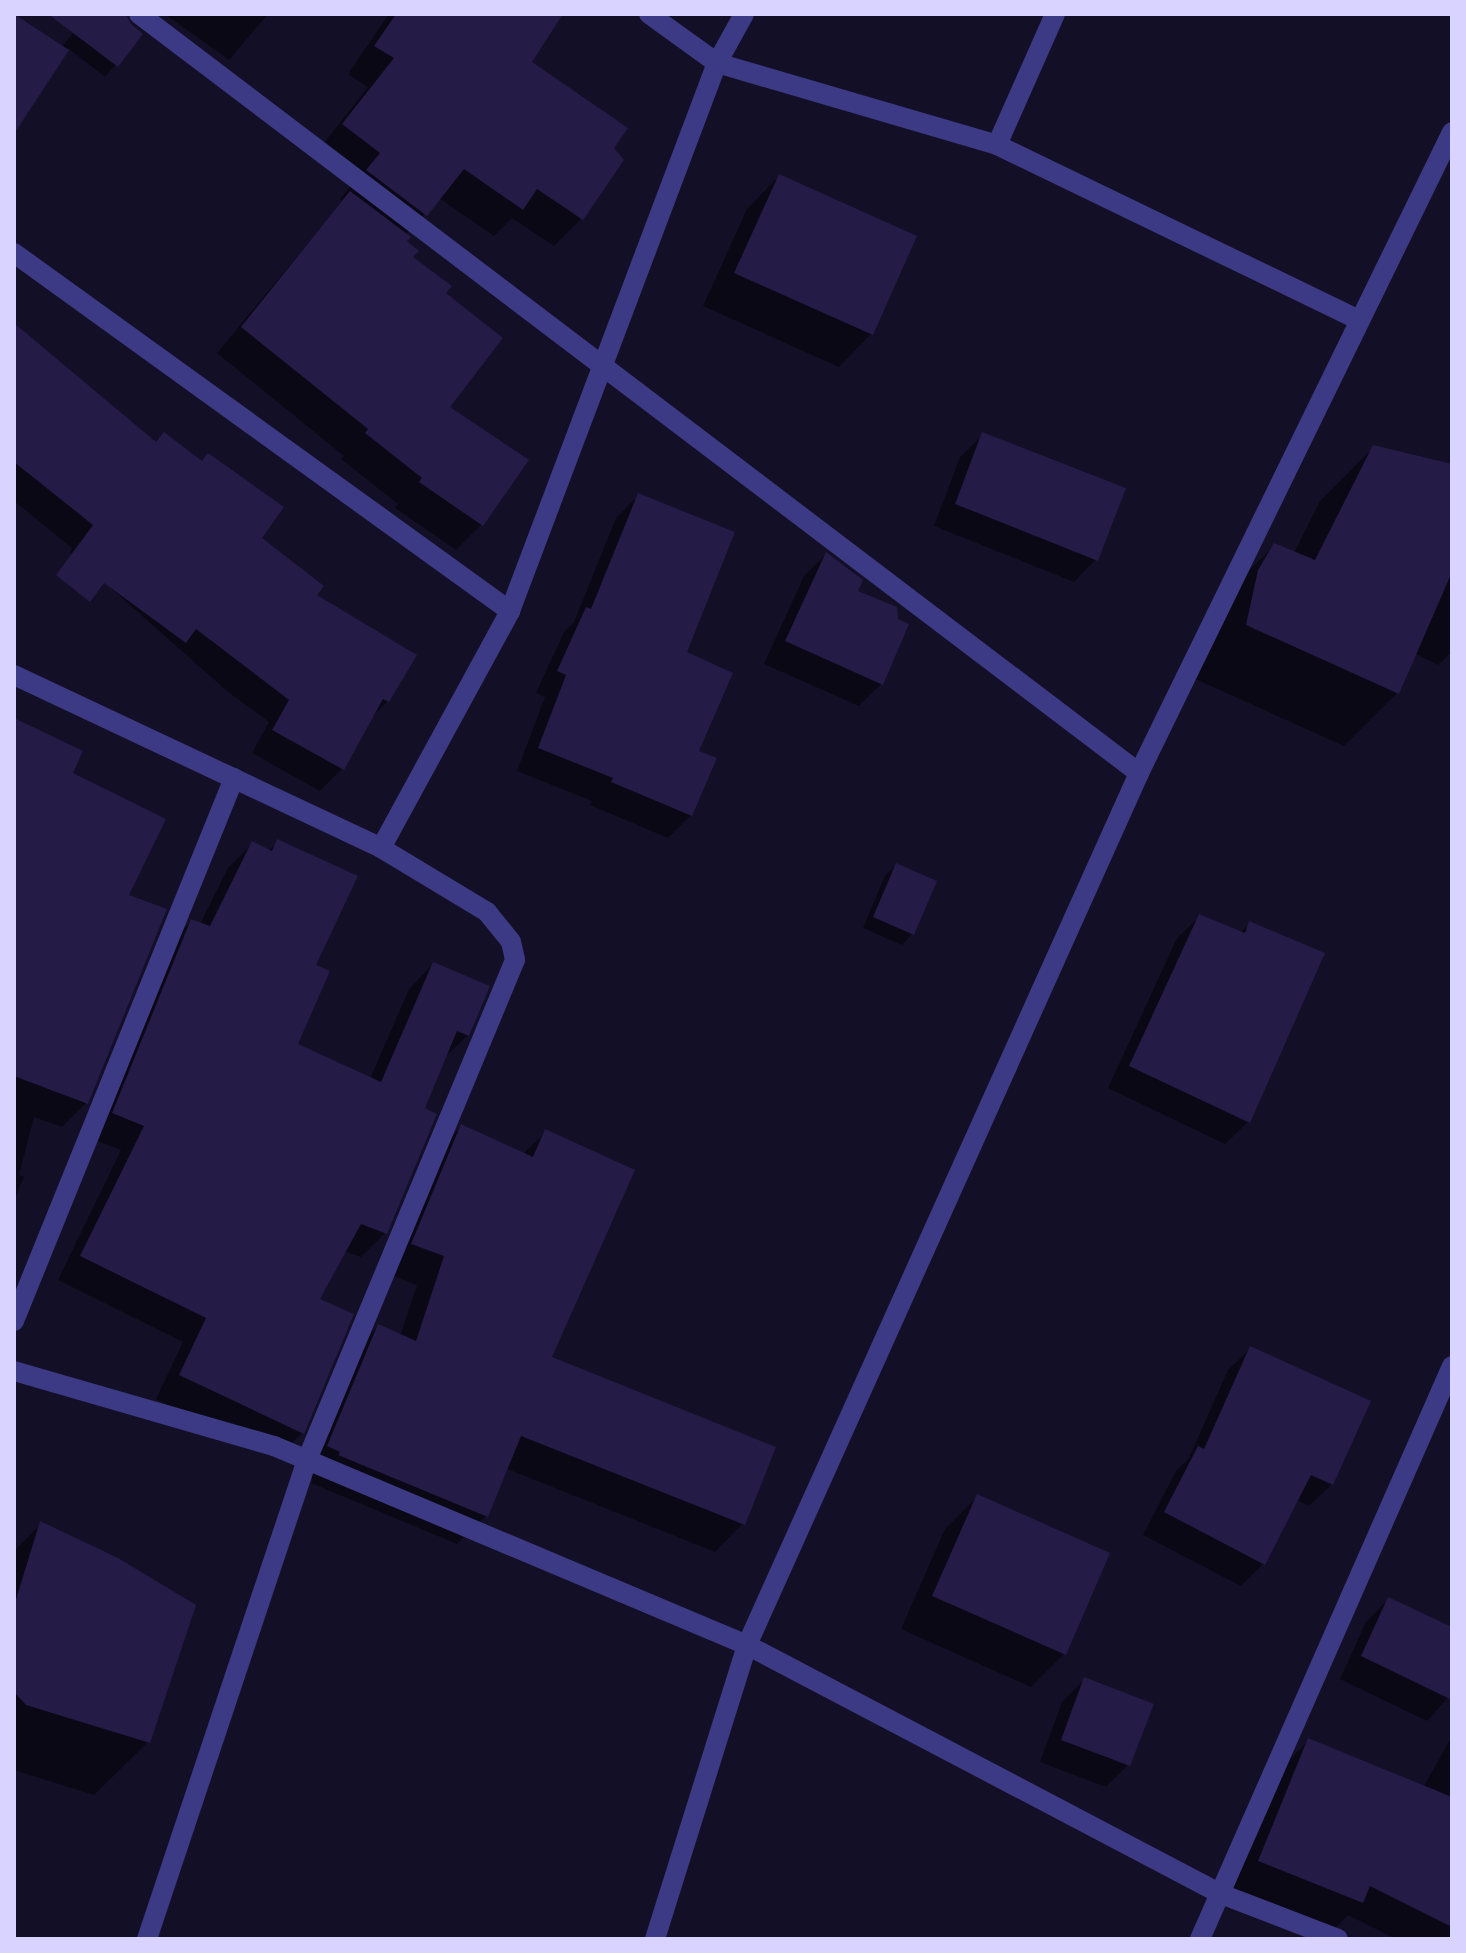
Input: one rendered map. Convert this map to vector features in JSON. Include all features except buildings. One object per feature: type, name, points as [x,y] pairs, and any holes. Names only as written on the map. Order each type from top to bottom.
[{"type":"street","points":[[139,14],[1139,773]]},
{"type":"street","points":[[649,14],[717,63],[997,145],[1359,320]]},
{"type":"street","points":[[381,848],[510,611],[600,365],[717,63],[744,14]]},
{"type":"street","points":[[997,145],[1055,14]]},
{"type":"street","points":[[655,1939],[747,1645],[1139,773],[1451,134]]},
{"type":"street","points":[[14,253],[510,611]]},
{"type":"street","points":[[14,675],[381,848],[487,912],[511,942],[515,960],[307,1460],[147,1939]]},
{"type":"street","points":[[14,1321],[234,778]]},
{"type":"street","points":[[1200,1939],[1452,1366]]},
{"type":"street","points":[[14,1371],[274,1446],[747,1645],[1221,1894],[1338,1939]]}]
